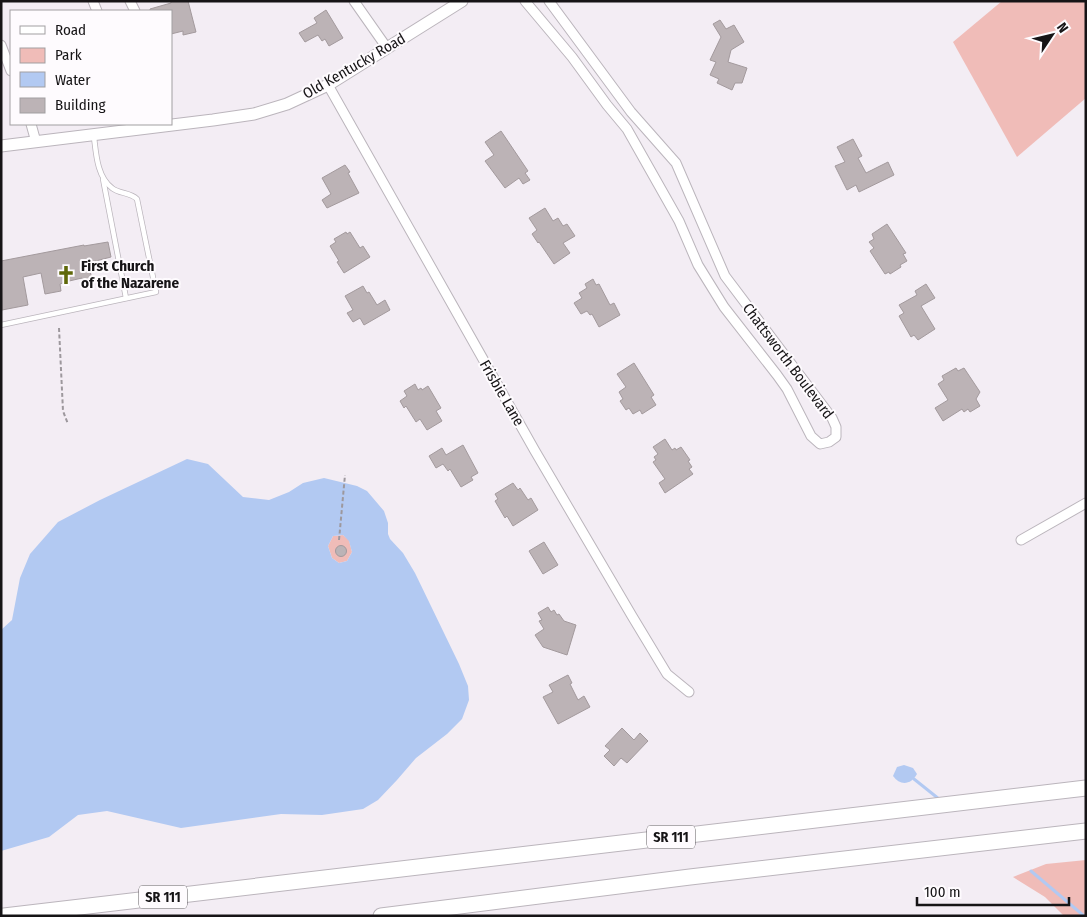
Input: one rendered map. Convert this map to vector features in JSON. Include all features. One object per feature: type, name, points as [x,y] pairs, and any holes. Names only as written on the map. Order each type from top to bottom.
[{"type":"highway","name":"SR 111","points":[[4,916],[1086,788]]},
{"type":"highway","points":[[381,916],[682,878],[1086,831]]},
{"type":"street","points":[[354,1],[387,48]]},
{"type":"street","name":"Old Kentucky Road","points":[[1,146],[93,136],[254,114],[287,104],[328,84],[462,1]]},
{"type":"street","name":"Chattsworth Boulevard","points":[[525,1],[572,57],[606,105],[627,129],[679,221],[698,265],[724,307],[782,382],[811,436],[820,444],[829,442],[836,437],[836,427],[832,418],[725,276],[676,163],[631,112],[549,1]]},
{"type":"street","points":[[1,45],[10,68]]},
{"type":"street","name":"Frisbie Lane","points":[[328,84],[535,451],[627,608],[667,674],[689,692]]},
{"type":"street","points":[[30,125],[36,142]]},
{"type":"street","points":[[1022,540],[1086,504]]},
{"type":"lane","points":[[93,136],[126,298]]},
{"type":"lane","points":[[1,325],[156,292],[137,199],[132,195],[112,188],[103,178]]},
{"type":"path","points":[[59,328],[63,410],[68,424]]},
{"type":"path","points":[[339,540],[345,475]]},
{"type":"green space","points":[[1002,1],[1086,1],[1086,98],[1017,157],[953,42]]},
{"type":"green space","points":[[343,535],[349,540],[352,552],[347,561],[339,563],[332,558],[328,546],[333,536]]},
{"type":"green space","points":[[1086,860],[1086,916],[1064,916],[1045,897],[1013,877],[1046,864]]},
{"type":"water","points":[[187,459],[208,464],[243,497],[269,500],[289,492],[303,483],[324,478],[357,486],[367,491],[384,511],[390,539],[403,553],[415,573],[459,664],[468,686],[469,700],[462,719],[447,734],[416,758],[378,800],[363,809],[322,815],[281,814],[181,828],[107,811],[78,815],[49,837],[1,851],[1,630],[12,620],[20,578],[30,554],[58,522]],"holes":[[[343,535],[349,541],[352,552],[347,561],[339,563],[332,558],[328,546],[333,536]]]},
{"type":"water","points":[[904,765],[913,768],[917,774],[909,782],[902,783],[893,776],[897,767]]},
{"type":"building","points":[[171,1],[188,1],[196,32],[183,35],[183,31],[172,34],[172,10],[150,10],[171,3]]},
{"type":"building","points":[[326,10],[343,38],[329,46],[325,39],[322,41],[318,35],[305,42],[299,33],[317,23],[314,18]]},
{"type":"building","points":[[720,20],[726,29],[734,25],[744,42],[731,50],[728,62],[747,68],[742,83],[735,83],[732,90],[717,83],[719,79],[710,75],[716,62],[710,60],[721,37],[713,24]]},
{"type":"building","points":[[501,131],[528,171],[525,173],[530,180],[523,184],[519,178],[505,188],[485,161],[494,155],[485,142]]},
{"type":"building","points":[[853,139],[862,156],[858,158],[866,173],[888,162],[894,175],[859,192],[856,185],[847,190],[835,166],[845,162],[837,147]]},
{"type":"building","points":[[345,165],[359,193],[327,208],[322,200],[331,194],[322,178]]},
{"type":"building","points":[[545,208],[553,221],[558,218],[563,226],[567,224],[575,236],[563,243],[570,253],[554,264],[532,234],[537,230],[529,218]]},
{"type":"building","points":[[887,224],[906,253],[903,254],[907,261],[890,274],[889,272],[885,274],[870,251],[874,248],[869,242],[874,239],[872,234]]},
{"type":"building","points":[[346,232],[347,234],[350,232],[360,248],[363,246],[370,257],[344,273],[330,246],[336,242],[334,239]]},
{"type":"building","name":"First Church of the Nazarene","points":[[108,242],[111,257],[88,263],[92,279],[83,281],[82,278],[65,282],[60,284],[61,291],[45,294],[41,273],[23,277],[28,305],[2,310],[1,261]]},
{"type":"building","points":[[593,279],[596,285],[599,284],[610,305],[614,303],[620,315],[599,327],[592,314],[590,315],[587,311],[581,314],[574,303],[582,298],[579,293],[587,288],[585,284]]},
{"type":"building","points":[[926,284],[935,298],[921,306],[935,329],[918,340],[914,335],[911,337],[899,316],[904,313],[899,305],[917,295],[915,291]]},
{"type":"building","points":[[363,286],[377,305],[385,300],[390,310],[364,325],[360,318],[353,322],[347,313],[353,310],[345,296]]},
{"type":"building","points":[[634,363],[654,395],[651,397],[656,405],[642,414],[640,410],[633,414],[629,408],[626,410],[620,401],[623,399],[619,392],[626,387],[617,374]]},
{"type":"building","points":[[956,368],[958,371],[964,368],[980,392],[976,399],[980,406],[970,412],[968,409],[964,412],[962,409],[943,421],[935,408],[948,400],[938,384],[944,380],[942,376]]},
{"type":"building","points":[[415,384],[418,390],[428,386],[441,408],[436,411],[442,421],[427,430],[420,419],[416,422],[406,406],[404,408],[400,401],[407,396],[404,391]]},
{"type":"building","points":[[665,439],[672,450],[681,447],[690,460],[688,461],[692,467],[689,469],[693,474],[665,493],[659,483],[665,479],[653,462],[656,460],[654,457],[658,454],[653,447]]},
{"type":"building","points":[[463,445],[478,473],[471,477],[473,480],[461,487],[450,469],[448,471],[443,464],[436,468],[429,456],[442,448],[446,455]]},
{"type":"building","points":[[513,483],[518,490],[520,488],[528,500],[531,498],[538,510],[513,526],[507,516],[505,518],[495,501],[498,499],[495,494]]},
{"type":"building","points":[[544,542],[558,565],[543,574],[529,551]]},
{"type":"building","points":[[339,546],[343,546],[346,551],[345,555],[339,556],[336,553],[336,549]]},
{"type":"building","points":[[548,607],[551,612],[554,610],[557,615],[559,614],[564,621],[576,625],[567,655],[543,647],[535,635],[544,629],[539,621],[542,620],[538,613]]},
{"type":"building","points":[[568,675],[578,700],[584,696],[590,707],[558,724],[543,697],[553,692],[549,685]]},
{"type":"building","points":[[622,728],[634,740],[640,733],[648,741],[627,763],[621,758],[614,766],[604,756],[610,750],[605,746]]},
{"type":"waterway","points":[[914,779],[939,799]]},
{"type":"waterway","points":[[1031,871],[1084,916]]},
{"type":"place","name":"First Church of the Nazarene","points":[[66,275]]}]
